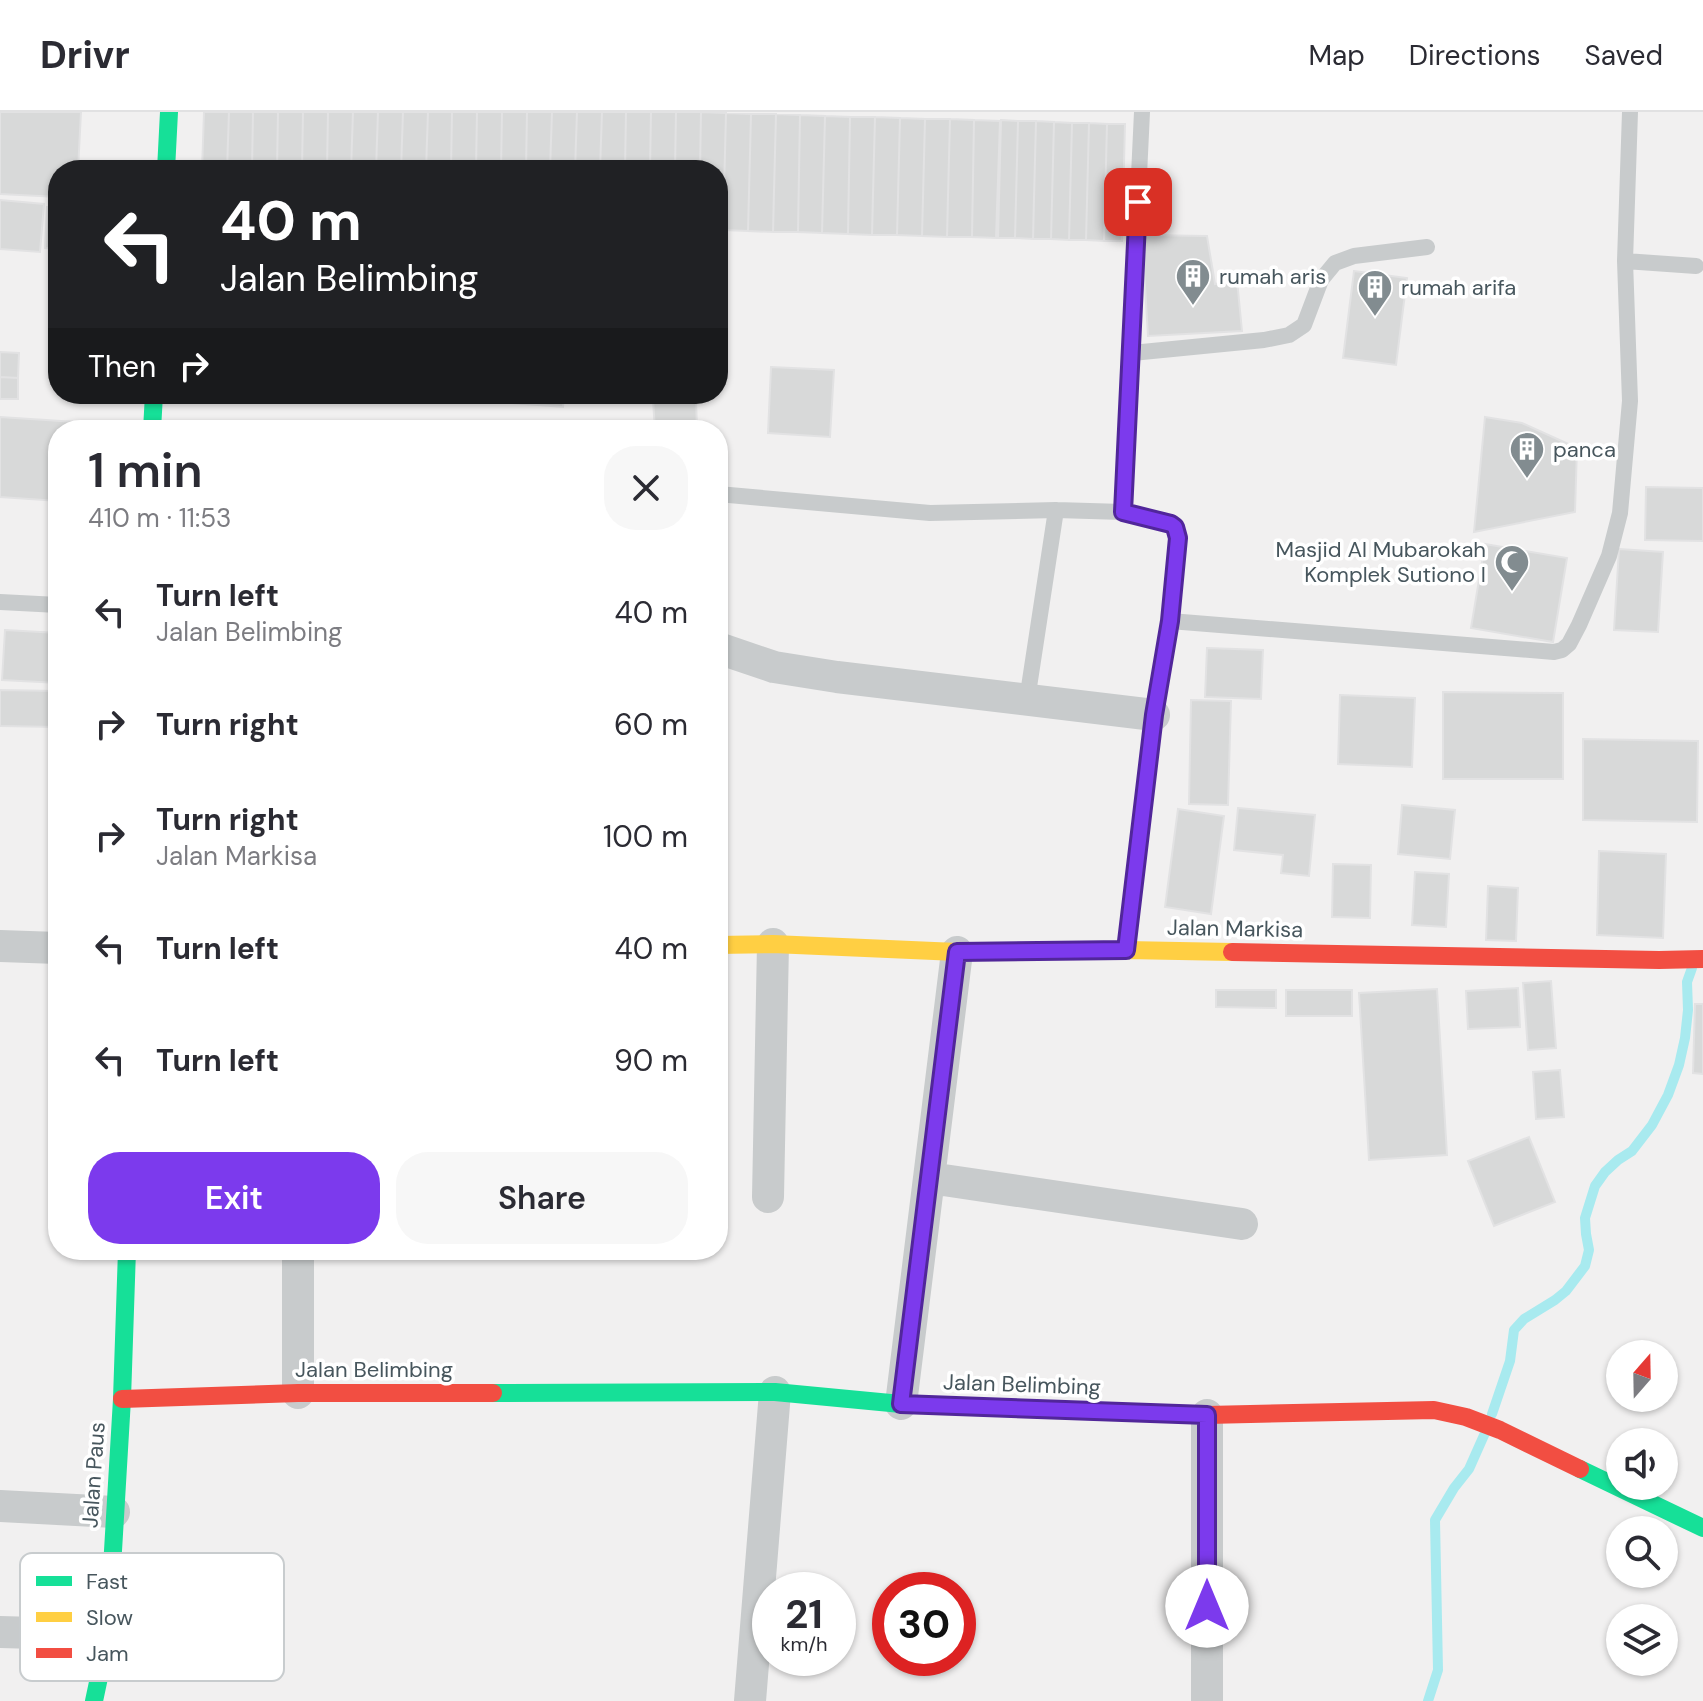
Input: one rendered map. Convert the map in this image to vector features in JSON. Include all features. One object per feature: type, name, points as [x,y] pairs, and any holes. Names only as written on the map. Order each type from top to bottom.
[{"type":"street","points":[[167,160],[169,112]]},
{"type":"street","points":[[728,651],[774,667],[837,677],[1154,715]]},
{"type":"street","points":[[768,1197],[773,944]]},
{"type":"street","name":"Jalan Markisa","points":[[728,945],[957,952],[1126,950],[1703,959]]},
{"type":"street","points":[[0,946],[48,948]]},
{"type":"street","points":[[901,1404],[957,952]]},
{"type":"street","points":[[930,1178],[1242,1224]]},
{"type":"street","name":"Jalan Paus","points":[[112,1553],[127,1260]]},
{"type":"street","points":[[298,1260],[298,1393]]},
{"type":"street","points":[[750,1701],[775,1392]]},
{"type":"street","name":"Jalan Belimbing","points":[[122,1399],[298,1393],[775,1392],[901,1404],[1207,1415],[1434,1410],[1466,1417],[1500,1430],[1703,1528]]},
{"type":"street","points":[[1207,1415],[1207,1701]]},
{"type":"street","points":[[0,1506],[114,1512]]},
{"type":"street","points":[[0,1632],[20,1633]]},
{"type":"street","name":"Jalan Paus","points":[[94,1701],[98,1681]]},
{"type":"lane","points":[[1123,512],[1142,112]]},
{"type":"lane","points":[[1170,621],[1554,652],[1569,644],[1609,556],[1620,513],[1630,401],[1625,261],[1630,112]]},
{"type":"lane","points":[[1132,353],[1289,335],[1304,325],[1321,280],[1335,263],[1354,256],[1427,247]]},
{"type":"lane","points":[[1625,261],[1696,266]]},
{"type":"lane","points":[[728,495],[930,513],[1123,512],[1175,527],[1178,538],[1170,621],[1154,715],[1126,950]]},
{"type":"lane","points":[[1027,700],[1056,510]]},
{"type":"lane","points":[[0,602],[48,604]]},
{"type":"building","points":[[0,112],[81,112],[79,160],[48,160],[48,196],[0,194]]},
{"type":"building","points":[[204,112],[229,112],[227,160],[202,160]]},
{"type":"building","points":[[229,112],[253,112],[252,160],[227,160]]},
{"type":"building","points":[[253,112],[278,112],[277,160],[252,160]]},
{"type":"building","points":[[278,112],[303,112],[302,160],[277,160]]},
{"type":"building","points":[[303,112],[328,112],[327,160],[302,160]]},
{"type":"building","points":[[328,112],[353,112],[351,160],[327,160]]},
{"type":"building","points":[[353,112],[378,112],[376,160],[351,160]]},
{"type":"building","points":[[378,112],[403,112],[401,160],[376,160]]},
{"type":"building","points":[[403,112],[428,112],[426,160],[401,160]]},
{"type":"building","points":[[428,112],[452,112],[451,160],[426,160]]},
{"type":"building","points":[[452,112],[477,112],[476,160],[451,160]]},
{"type":"building","points":[[477,112],[502,112],[501,160],[476,160]]},
{"type":"building","points":[[502,112],[527,112],[526,160],[501,160]]},
{"type":"building","points":[[527,112],[552,112],[550,160],[526,160]]},
{"type":"building","points":[[552,112],[577,112],[575,160],[550,160]]},
{"type":"building","points":[[577,112],[602,112],[600,160],[575,160]]},
{"type":"building","points":[[602,112],[626,112],[625,160],[600,160]]},
{"type":"building","points":[[626,112],[651,112],[650,160],[625,160]]},
{"type":"building","points":[[651,112],[676,112],[675,160],[650,160]]},
{"type":"building","points":[[676,112],[701,112],[700,160],[675,160]]},
{"type":"building","points":[[701,112],[726,113],[725,160],[700,160]]},
{"type":"building","points":[[726,113],[751,114],[748,231],[728,230],[728,160],[725,160]]},
{"type":"building","points":[[751,114],[776,114],[773,232],[748,231]]},
{"type":"building","points":[[776,114],[800,115],[798,232],[773,232]]},
{"type":"building","points":[[800,115],[825,116],[822,233],[798,232]]},
{"type":"building","points":[[825,116],[850,117],[848,234],[822,233]]},
{"type":"building","points":[[850,117],[875,117],[872,235],[848,234]]},
{"type":"building","points":[[875,117],[900,118],[897,235],[872,235]]},
{"type":"building","points":[[900,118],[925,119],[922,236],[897,235]]},
{"type":"building","points":[[925,119],[950,119],[947,237],[922,236]]},
{"type":"building","points":[[950,119],[974,120],[972,237],[947,237]]},
{"type":"building","points":[[974,120],[1000,121],[996,238],[972,237]]},
{"type":"building","points":[[1001,120],[1018,121],[1015,238],[998,238]]},
{"type":"building","points":[[1018,121],[1036,121],[1033,239],[1015,238]]},
{"type":"building","points":[[1036,121],[1054,122],[1051,239],[1033,239]]},
{"type":"building","points":[[1054,122],[1072,123],[1069,240],[1051,239]]},
{"type":"building","points":[[1072,123],[1089,123],[1086,240],[1069,240]]},
{"type":"building","points":[[1089,123],[1107,124],[1104,241],[1086,240]]},
{"type":"building","points":[[1107,124],[1125,124],[1122,241],[1104,241]]},
{"type":"building","points":[[0,200],[44,204],[40,252],[0,249]]},
{"type":"building","points":[[47,207],[48,207],[48,248],[45,248]]},
{"type":"building","name":"rumah aris","points":[[1142,235],[1207,236],[1215,284],[1237,280],[1242,331],[1148,336]]},
{"type":"building","name":"rumah arifa","points":[[1354,271],[1407,278],[1396,365],[1343,358]]},
{"type":"building","points":[[0,352],[19,353],[18,378],[0,377]]},
{"type":"building","points":[[771,367],[834,370],[830,437],[768,433]]},
{"type":"building","points":[[0,377],[18,378],[18,399],[0,399]]},
{"type":"building","points":[[525,404],[563,404],[563,407]]},
{"type":"building","points":[[653,404],[696,404],[697,420],[654,420]]},
{"type":"building","points":[[0,417],[48,420],[48,500],[0,497]]},
{"type":"building","name":"panca","points":[[1485,417],[1522,423],[1577,448],[1575,512],[1474,532]]},
{"type":"building","points":[[1646,487],[1703,488],[1703,541],[1645,540]]},
{"type":"building","points":[[1485,544],[1567,558],[1553,642],[1471,628]]},
{"type":"building","points":[[1619,549],[1663,552],[1658,632],[1614,630]]},
{"type":"building","points":[[5,630],[48,632],[48,682],[2,680]]},
{"type":"building","points":[[1207,648],[1263,650],[1261,699],[1205,697]]},
{"type":"building","points":[[0,690],[48,691],[48,727],[0,726]]},
{"type":"building","points":[[1443,692],[1563,693],[1563,779],[1443,779]]},
{"type":"building","points":[[1340,695],[1415,698],[1412,767],[1338,764]]},
{"type":"building","points":[[1191,700],[1231,701],[1228,805],[1189,804]]},
{"type":"building","points":[[1583,739],[1698,741],[1697,822],[1583,820]]},
{"type":"building","points":[[1402,805],[1455,810],[1450,859],[1398,854]]},
{"type":"building","points":[[1238,808],[1315,815],[1309,876],[1281,873],[1283,855],[1234,850]]},
{"type":"building","points":[[1178,809],[1224,816],[1211,914],[1165,907]]},
{"type":"building","points":[[1599,851],[1666,854],[1663,938],[1597,935]]},
{"type":"building","points":[[1333,864],[1371,865],[1370,918],[1332,917]]},
{"type":"building","points":[[1415,872],[1449,874],[1446,927],[1412,925]]},
{"type":"building","points":[[1488,886],[1518,888],[1516,941],[1486,940]]},
{"type":"building","points":[[1551,981],[1556,1048],[1528,1050],[1523,983]]},
{"type":"building","points":[[1518,988],[1520,1027],[1468,1029],[1466,991]]},
{"type":"building","points":[[1437,989],[1447,1155],[1369,1160],[1359,993]]},
{"type":"building","points":[[1216,990],[1276,990],[1276,1008],[1216,1007]]},
{"type":"building","points":[[1286,990],[1352,990],[1352,1016],[1286,1016]]},
{"type":"building","points":[[1695,1004],[1703,1004],[1703,1074],[1693,1073]]},
{"type":"building","points":[[1560,1070],[1564,1117],[1536,1119],[1533,1072]]},
{"type":"building","points":[[1529,1137],[1555,1202],[1494,1226],[1468,1161]]},
{"type":"waterway","points":[[1492,1414],[1510,1361],[1514,1330],[1524,1319],[1566,1291],[1585,1266],[1589,1250],[1585,1218],[1595,1186],[1605,1172],[1632,1151],[1652,1125],[1668,1095],[1685,1038],[1687,982],[1692,968]]},
{"type":"waterway","points":[[1428,1701],[1438,1670],[1435,1520],[1469,1469],[1485,1433]]},
{"type":"traffic: fast","points":[[167,160],[169,112]]},
{"type":"traffic: fast","points":[[153,404],[153,420]]},
{"type":"traffic: fast","points":[[113,1553],[127,1260]]},
{"type":"traffic: fast","points":[[493,1393],[775,1392],[901,1404],[1034,1409]]},
{"type":"traffic: fast","points":[[1580,1469],[1703,1528]]},
{"type":"traffic: fast","points":[[94,1701],[98,1681]]},
{"type":"traffic: slow","points":[[728,945],[957,952],[1232,952]]},
{"type":"traffic: jam","points":[[1232,952],[1703,959]]},
{"type":"traffic: jam","points":[[122,1399],[298,1393],[493,1393]]},
{"type":"traffic: jam","points":[[1034,1409],[1207,1415],[1434,1410],[1466,1417],[1500,1430],[1580,1469]]},
{"type":"place","name":"rumah aris","points":[[1193,307]]},
{"type":"place","name":"rumah arifa","points":[[1375,318]]},
{"type":"place","name":"panca","points":[[1527,480]]},
{"type":"place","name":"Masjid Al Mubarokah Komplek Sutiono I","points":[[1512,593]]},
{"type":"route","points":[[1138,202],[1123,512],[1171,524],[1178,538],[1170,621],[1154,715],[1126,950],[957,952],[901,1404],[1207,1415],[1207,1606]]}]
